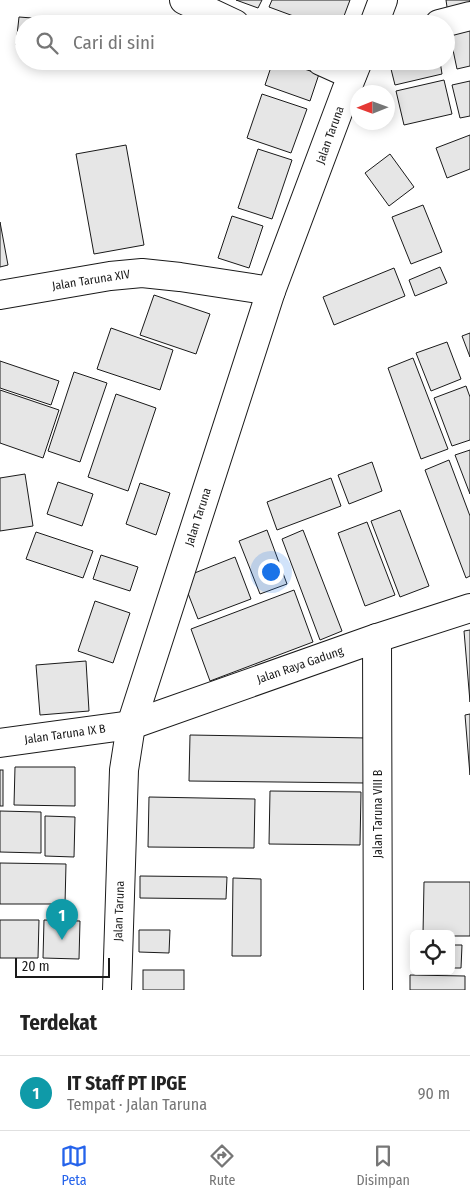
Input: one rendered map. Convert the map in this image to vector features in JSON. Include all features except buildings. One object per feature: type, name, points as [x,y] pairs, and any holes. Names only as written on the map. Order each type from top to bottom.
[{"type":"street","points":[[184,0],[216,15]]},
{"type":"street","points":[[377,15],[383,0]]},
{"type":"street","points":[[455,20],[470,16]]},
{"type":"street","name":"Jalan Taruna","points":[[117,990],[124,770],[131,725],[271,291],[354,70]]},
{"type":"street","name":"Jalan Taruna XIV","points":[[0,295],[110,276],[142,273],[271,291]]},
{"type":"street","name":"Jalan Raya Gadung","points":[[131,725],[377,638],[470,608]]},
{"type":"street","name":"Jalan Taruna VIII B","points":[[377,638],[378,990]]},
{"type":"street","name":"Jalan Taruna IX B","points":[[0,743],[131,725]]},
{"type":"place","name":"IT Staff PT IPGE","points":[[62,940]]}]
